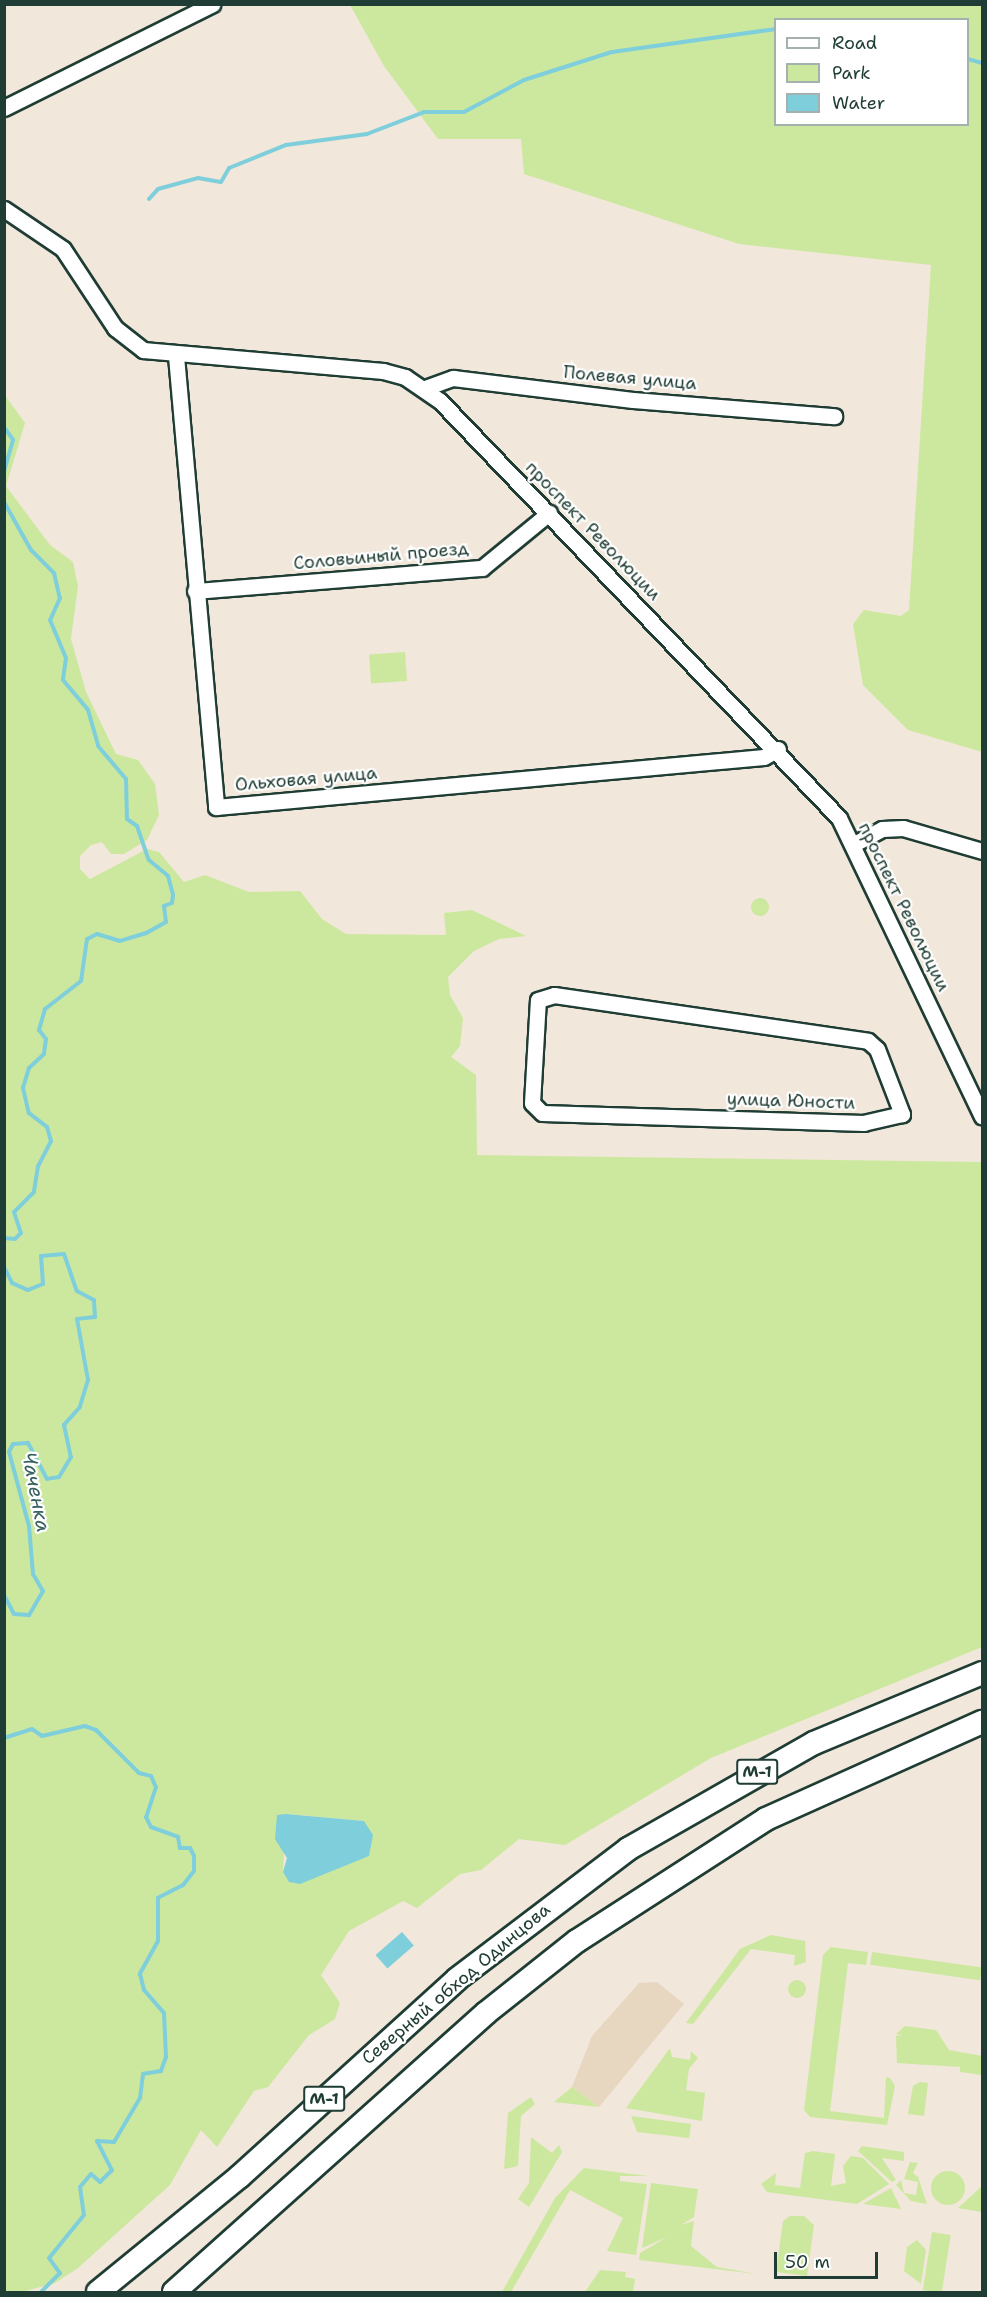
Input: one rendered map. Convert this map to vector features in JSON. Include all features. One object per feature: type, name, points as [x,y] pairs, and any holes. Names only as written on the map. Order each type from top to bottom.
[{"type":"highway","name":"Северный обход Одинцова","points":[[98,2292],[239,2177],[456,1979],[549,1905],[744,1779],[886,1711],[982,1673]]},
{"type":"highway","name":"М-1","points":[[174,2292],[486,2013],[577,1941],[766,1819],[982,1722]]},
{"type":"street","points":[[4,108],[213,4]]},
{"type":"street","name":"проспект Революции","points":[[4,209],[63,249],[128,341],[143,350],[176,356],[383,371],[425,388],[778,749],[839,818],[854,844],[982,1116]]},
{"type":"street","name":"Ольховая улица","points":[[176,356],[195,591],[216,807],[764,757],[778,749]]},
{"type":"street","name":"Полевая улица","points":[[425,388],[453,378],[633,400],[834,416]]},
{"type":"street","name":"Соловьиный проезд","points":[[195,591],[482,568],[549,513]]},
{"type":"street","points":[[854,844],[882,830],[903,828],[982,851]]},
{"type":"street","name":"улица Юности","points":[[554,995],[618,1006],[872,1042],[902,1114],[864,1123],[552,1114],[536,1109],[538,1000],[554,995]]},
{"type":"shaded area","points":[[657,1982],[684,2004],[599,2107],[572,2087],[592,2036],[639,1983]]},
{"type":"green space","points":[[350,5],[982,5],[982,752],[908,730],[863,685],[853,624],[864,610],[901,616],[909,610],[931,265],[739,244],[524,174],[521,139],[438,139],[384,66]]},
{"type":"green space","points":[[4,394],[25,423],[6,486],[50,545],[73,562],[78,586],[71,639],[86,692],[116,754],[138,760],[155,784],[159,815],[147,840],[124,854],[111,854],[102,842],[91,845],[80,856],[80,869],[90,879],[147,849],[159,852],[184,882],[205,875],[249,892],[300,891],[322,919],[346,934],[446,935],[444,913],[472,910],[526,936],[499,939],[474,951],[448,977],[450,995],[463,1018],[460,1046],[451,1057],[476,1075],[477,1155],[982,1162],[982,1647],[711,1758],[565,1845],[519,1839],[481,1870],[460,1874],[417,1908],[403,1901],[349,1931],[321,1975],[340,2003],[335,2019],[309,2035],[268,2087],[254,2091],[217,2147],[201,2130],[170,2185],[78,2268],[55,2283],[22,2292],[4,2292]],"holes":[[[286,1814],[364,1821],[368,1856],[283,1873]]]},
{"type":"green space","points":[[405,652],[407,681],[371,683],[369,655]]},
{"type":"green space","points":[[760,898],[766,901],[769,907],[766,913],[760,916],[754,913],[751,907],[754,901]]},
{"type":"green space","points":[[771,1935],[805,1941],[806,1962],[794,1966],[795,1955],[751,1949],[693,2024],[686,2023],[740,1949]]},
{"type":"green space","points":[[831,1947],[868,1952],[866,1965],[848,1963],[830,2111],[884,2118],[886,2077],[890,2078],[895,2086],[887,2125],[810,2117],[804,2110],[823,1955]]},
{"type":"green space","points":[[872,1952],[982,1967],[980,1980],[870,1965]]},
{"type":"green space","points":[[797,1980],[803,1983],[806,1989],[803,1995],[797,1998],[791,1995],[788,1989],[791,1983]]},
{"type":"green space","points":[[905,2026],[936,2030],[949,2050],[982,2056],[982,2075],[960,2072],[960,2067],[897,2063],[896,2036],[903,2035],[896,2034]]},
{"type":"green space","points":[[670,2048],[672,2057],[690,2060],[691,2051],[698,2058],[689,2069],[686,2090],[705,2093],[702,2121],[626,2108]]},
{"type":"green space","points":[[920,2082],[928,2083],[924,2116],[908,2114],[913,2086]]},
{"type":"green space","points":[[572,2087],[599,2107],[554,2102]]},
{"type":"green space","points":[[531,2097],[535,2104],[521,2116],[518,2166],[504,2169],[508,2113]]},
{"type":"green space","points":[[631,2116],[691,2124],[689,2138],[637,2132]]},
{"type":"green space","points":[[531,2137],[552,2153],[559,2145],[562,2152],[529,2207],[518,2199],[529,2183]]},
{"type":"green space","points":[[862,2146],[904,2152],[904,2161],[882,2158],[896,2180],[892,2182],[858,2151]]},
{"type":"green space","points":[[813,2151],[835,2154],[831,2186],[846,2183],[843,2166],[851,2156],[863,2158],[889,2184],[857,2204],[767,2192],[761,2184],[776,2173],[775,2185],[800,2188],[805,2153]]},
{"type":"green space","points":[[910,2162],[918,2163],[913,2173],[918,2177],[927,2204],[911,2201],[896,2185],[901,2180],[904,2193],[916,2195],[918,2182],[904,2179]]},
{"type":"green space","points":[[584,2168],[648,2176],[620,2176],[620,2181],[647,2184],[636,2255],[607,2251],[623,2218],[570,2190],[511,2292],[502,2292],[555,2198]]},
{"type":"green space","points":[[948,2171],[960,2176],[965,2188],[960,2200],[948,2205],[936,2200],[931,2188],[936,2176]]},
{"type":"green space","points":[[651,2183],[698,2189],[694,2217],[681,2225],[694,2221],[691,2246],[717,2267],[757,2274],[639,2260],[640,2253],[667,2237],[642,2248]]},
{"type":"green space","points":[[982,2186],[982,2212],[958,2208]]},
{"type":"green space","points":[[891,2188],[901,2209],[863,2204]]},
{"type":"green space","points":[[790,2216],[804,2216],[814,2225],[807,2276],[776,2272],[783,2221]]},
{"type":"green space","points":[[932,2232],[951,2235],[942,2292],[923,2290]]},
{"type":"green space","points":[[917,2240],[926,2250],[921,2284],[904,2271],[907,2247]]},
{"type":"green space","points":[[600,2270],[626,2272],[625,2277],[635,2279],[633,2292],[585,2292]]},
{"type":"water","points":[[277,1815],[364,1821],[373,1835],[369,1856],[300,1884],[289,1882],[283,1872],[287,1858],[275,1839]]},
{"type":"water","points":[[402,1932],[414,1946],[387,1969],[376,1955]]},
{"type":"waterway","points":[[149,199],[158,189],[198,178],[221,182],[229,168],[286,145],[367,134],[424,112],[464,112],[524,80],[612,52],[774,29]]},
{"type":"waterway","points":[[969,59],[982,63]]},
{"type":"waterway","name":"Чаченка","points":[[4,427],[13,440],[4,471]]},
{"type":"waterway","name":"Чаченка","points":[[4,502],[31,550],[54,573],[60,598],[50,620],[66,658],[63,680],[88,710],[98,746],[126,779],[127,819],[137,826],[149,860],[168,876],[173,895],[172,903],[164,906],[166,922],[146,933],[120,941],[97,934],[87,939],[81,981],[45,1009],[39,1030],[46,1039],[44,1054],[29,1068],[23,1088],[29,1113],[47,1127],[51,1141],[38,1166],[34,1192],[14,1212],[21,1233],[15,1239],[4,1238]]},
{"type":"waterway","name":"Чаченка","points":[[4,1267],[12,1283],[28,1290],[43,1284],[41,1256],[64,1254],[77,1291],[94,1300],[95,1317],[77,1319],[88,1380],[80,1407],[64,1425],[71,1457],[59,1477],[47,1479],[28,1443],[13,1444],[9,1452],[29,1526],[33,1574],[43,1591],[29,1615],[14,1614],[4,1595]]},
{"type":"waterway","name":"Чаченка","points":[[4,1738],[32,1729],[42,1736],[85,1726],[96,1730],[139,1773],[151,1776],[156,1787],[146,1817],[151,1827],[178,1837],[180,1848],[190,1848],[194,1856],[194,1871],[183,1885],[158,1898],[158,1941],[140,1974],[144,1990],[164,2013],[166,2057],[161,2071],[143,2074],[140,2098],[114,2142],[97,2141],[112,2170],[100,2182],[91,2174],[80,2187],[84,2215],[49,2258],[60,2273],[41,2292]]}]
